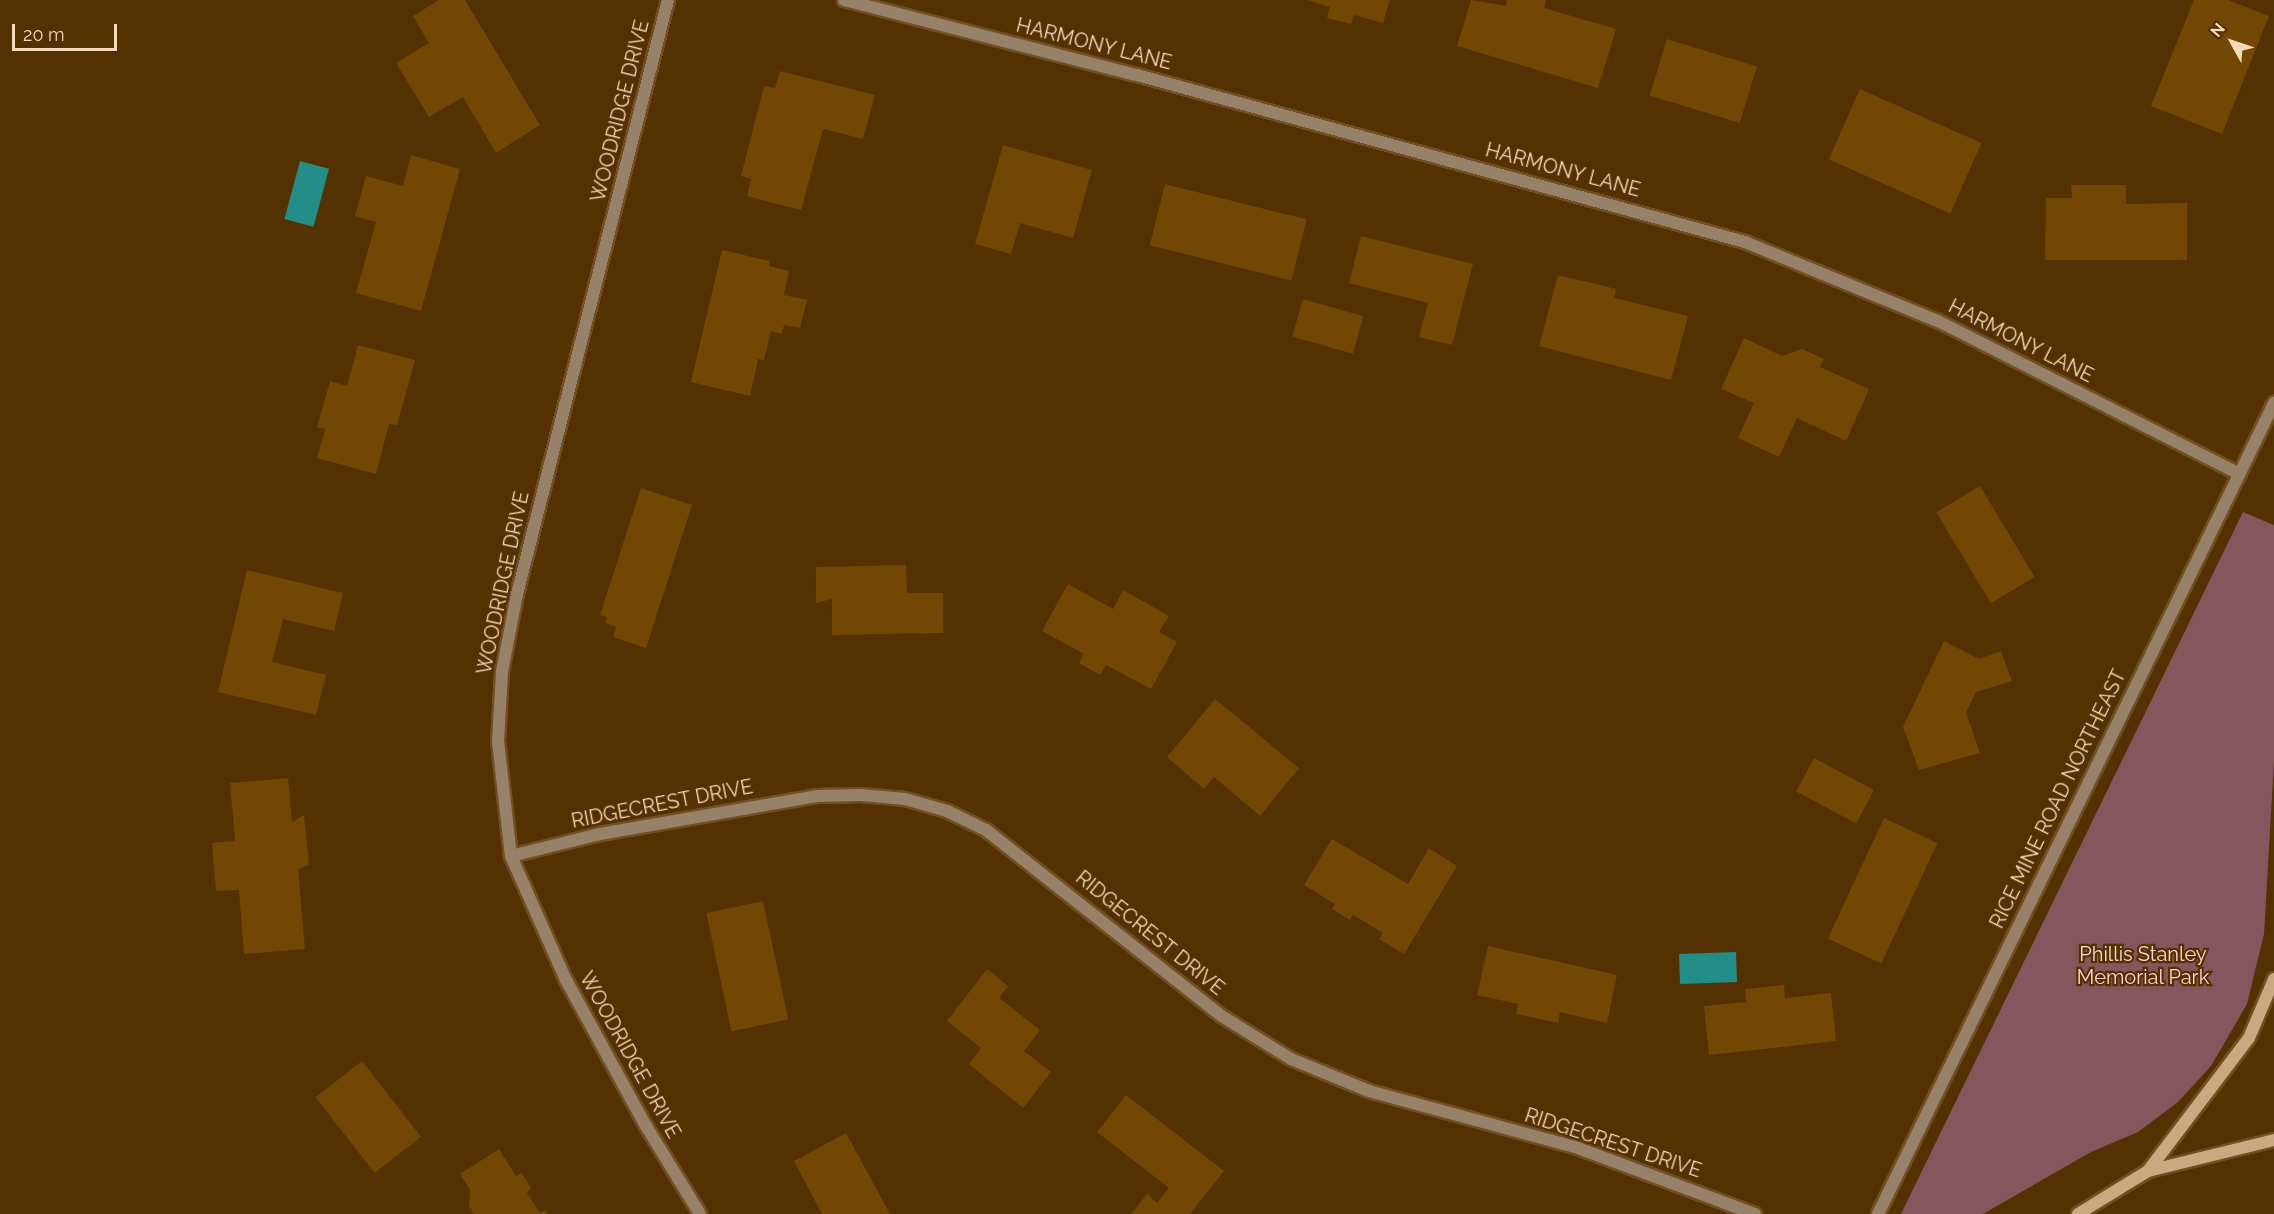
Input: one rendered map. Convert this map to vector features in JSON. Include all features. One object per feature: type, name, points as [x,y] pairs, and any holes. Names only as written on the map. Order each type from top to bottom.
[{"type":"main road","points":[[2148,1171],[2249,1038],[2274,980]]},
{"type":"main road","points":[[2078,1214],[2148,1171],[2274,1140]]},
{"type":"street","name":"WOODRIDGE DRIVE","points":[[668,0],[514,605],[502,672],[498,741],[511,856],[566,980],[646,1126],[700,1214]]},
{"type":"street","name":"HARMONY LANE","points":[[844,0],[1148,78],[1745,242],[1938,321],[2237,473]]},
{"type":"street","name":"RICE MINE ROAD NORTHEAST","points":[[1878,1214],[2237,473],[2274,403]]},
{"type":"street","name":"RIDGECREST DRIVE","points":[[511,856],[600,834],[817,796],[883,797],[947,811],[986,830],[1220,1015],[1291,1059],[1369,1091],[1575,1147],[1755,1214]]},
{"type":"green space","name":"Phillis Stanley Memorial Park","points":[[2243,512],[2274,525],[2274,762],[2264,934],[2247,1004],[2211,1066],[2178,1102],[2138,1132],[2091,1152],[1983,1214],[1901,1214]]},
{"type":"water","points":[[300,161],[329,169],[313,227],[284,219]]},
{"type":"water","points":[[1736,952],[1737,982],[1680,984],[1679,954]]},
{"type":"building","points":[[439,0],[465,0],[540,125],[496,153],[463,97],[429,117],[396,63],[429,43],[413,16]]},
{"type":"building","points":[[1308,0],[1390,0],[1383,23],[1354,15],[1351,24],[1327,18],[1330,7]]},
{"type":"building","points":[[1471,0],[1506,6],[1507,0],[1546,0],[1544,8],[1616,29],[1598,88],[1457,46]]},
{"type":"building","points":[[2194,0],[2228,0],[2269,16],[2222,134],[2151,106]]},
{"type":"building","points":[[1667,39],[1757,66],[1740,123],[1650,95]]},
{"type":"building","points":[[780,71],[875,95],[863,139],[823,129],[801,210],[747,196],[751,179],[741,176],[764,86],[775,88]]},
{"type":"building","points":[[1860,89],[1982,143],[1950,213],[1829,159]]},
{"type":"building","points":[[1003,145],[1092,170],[1073,238],[1020,223],[1011,254],[975,244]]},
{"type":"building","points":[[411,155],[460,169],[421,311],[356,293],[376,222],[355,216],[366,176],[403,186]]},
{"type":"building","points":[[1165,184],[1307,219],[1291,280],[1150,245]]},
{"type":"building","points":[[2071,185],[2126,185],[2126,204],[2187,203],[2187,260],[2045,260],[2046,198],[2072,198]]},
{"type":"building","points":[[1361,236],[1473,264],[1452,345],[1419,337],[1428,303],[1349,283]]},
{"type":"building","points":[[722,250],[770,261],[769,266],[789,271],[784,295],[807,300],[800,328],[784,325],[782,334],[771,331],[764,360],[758,359],[750,396],[691,382]]},
{"type":"building","points":[[1558,275],[1616,289],[1614,298],[1688,316],[1671,380],[1539,346]]},
{"type":"building","points":[[1303,299],[1364,316],[1353,354],[1292,336]]},
{"type":"building","points":[[1744,338],[1782,356],[1802,349],[1824,359],[1820,367],[1869,389],[1846,441],[1797,418],[1779,457],[1738,438],[1754,403],[1721,389]]},
{"type":"building","points":[[358,345],[415,360],[397,425],[389,424],[376,474],[317,458],[325,429],[317,427],[330,381],[347,386]]},
{"type":"building","points":[[1980,486],[2035,577],[1991,603],[1936,512]]},
{"type":"building","points":[[641,488],[692,505],[646,648],[613,637],[616,627],[605,623],[607,617],[600,615]]},
{"type":"building","points":[[906,565],[907,593],[943,593],[943,633],[832,635],[832,599],[816,603],[816,567]]},
{"type":"building","points":[[247,570],[343,593],[334,631],[283,619],[272,662],[326,675],[316,715],[218,692]]},
{"type":"building","points":[[1068,584],[1113,609],[1123,590],[1169,616],[1159,632],[1177,642],[1151,689],[1106,665],[1100,675],[1079,663],[1084,654],[1042,631]]},
{"type":"building","points":[[1944,641],[1979,659],[2001,651],[2012,681],[1976,692],[1966,713],[1980,753],[1919,770],[1903,727]]},
{"type":"building","points":[[1215,699],[1299,768],[1260,816],[1214,777],[1204,789],[1167,757]]},
{"type":"building","points":[[1814,758],[1874,790],[1856,823],[1796,792]]},
{"type":"building","points":[[288,778],[292,822],[304,815],[309,865],[298,869],[305,949],[244,954],[239,890],[216,891],[212,843],[235,841],[230,783]]},
{"type":"building","points":[[1884,818],[1937,843],[1881,963],[1828,939]]},
{"type":"building","points":[[1332,839],[1408,884],[1429,848],[1457,866],[1404,954],[1379,939],[1383,933],[1353,915],[1350,920],[1332,909],[1335,904],[1304,885]]},
{"type":"building","points":[[763,901],[788,1019],[731,1031],[706,913]]},
{"type":"building","points":[[1488,946],[1617,975],[1607,1023],[1560,1012],[1558,1023],[1516,1014],[1518,1004],[1477,995]]},
{"type":"building","points":[[987,969],[1008,986],[999,998],[1040,1030],[1024,1051],[1051,1072],[1023,1108],[969,1064],[981,1048],[947,1021]]},
{"type":"building","points":[[1784,985],[1785,998],[1831,993],[1836,1041],[1709,1055],[1704,1006],[1746,1002],[1745,989]]},
{"type":"building","points":[[362,1061],[421,1137],[375,1173],[316,1097]]},
{"type":"building","points":[[1126,1095],[1224,1171],[1190,1214],[1131,1214],[1147,1194],[1157,1203],[1169,1188],[1097,1132]]},
{"type":"building","points":[[846,1133],[890,1214],[822,1214],[794,1161]]},
{"type":"building","points":[[499,1149],[516,1176],[522,1173],[531,1188],[527,1193],[540,1213],[545,1210],[548,1214],[474,1214],[469,1206],[470,1190],[460,1174]]}]
